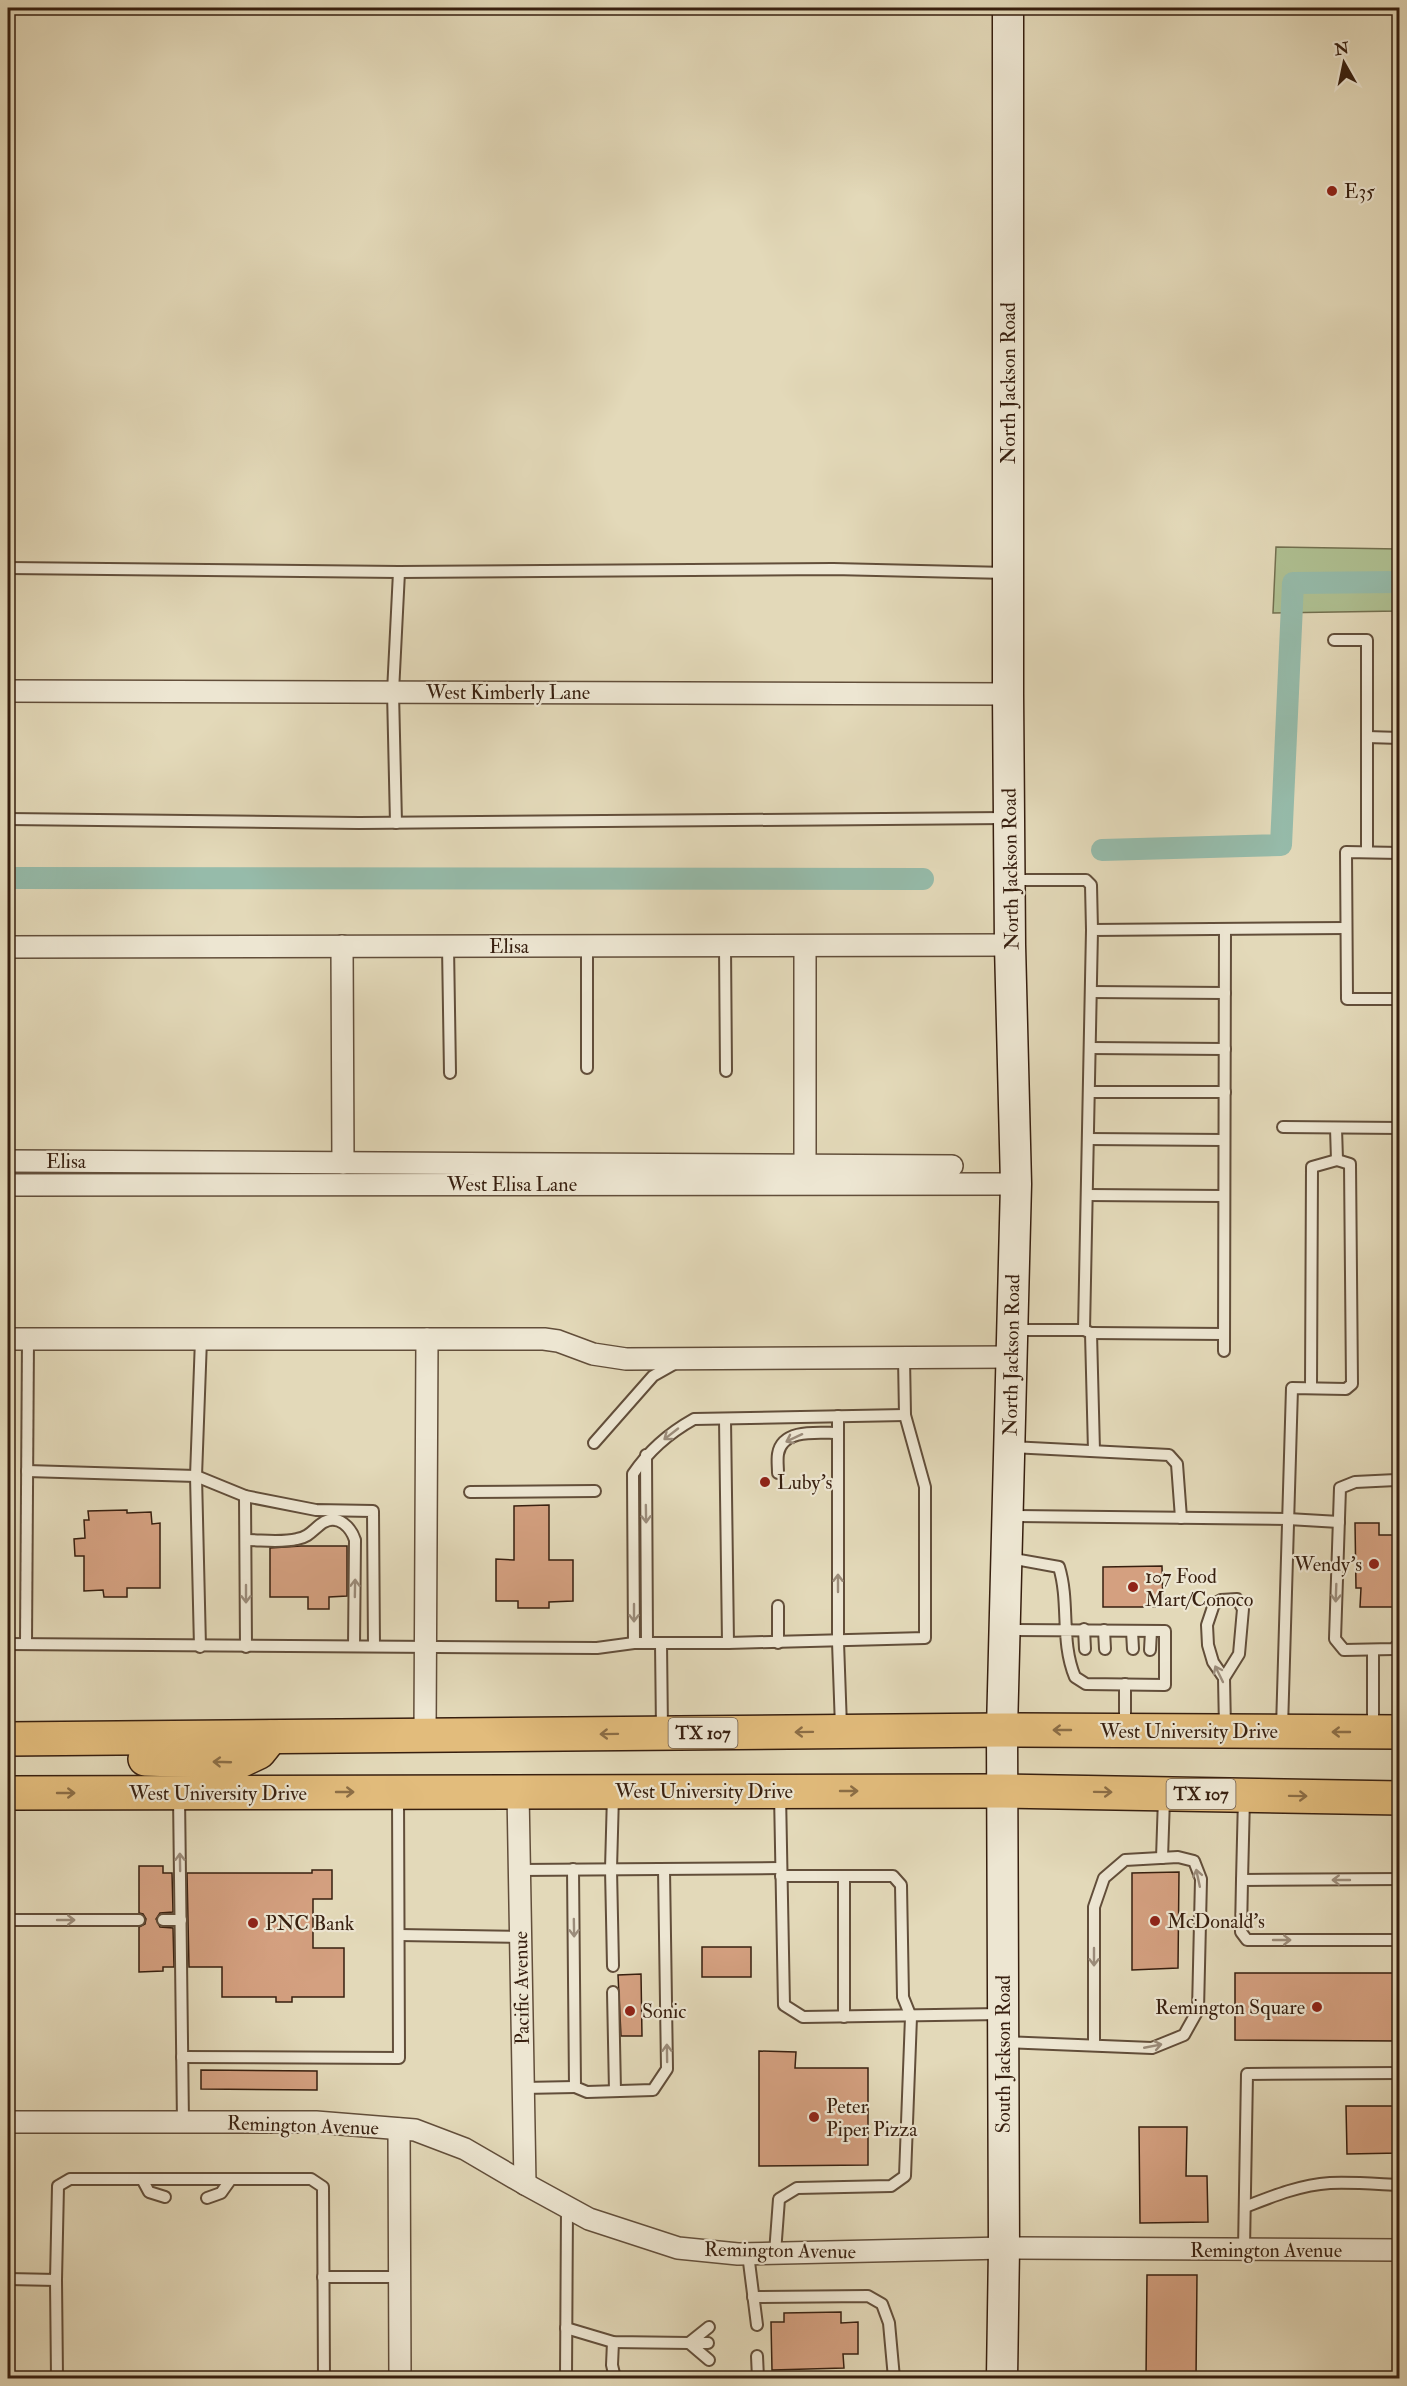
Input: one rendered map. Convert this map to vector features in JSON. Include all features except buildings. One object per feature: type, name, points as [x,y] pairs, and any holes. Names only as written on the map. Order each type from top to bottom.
[{"type":"main road","name":"North Jackson Road","points":[[1002,1730],[1016,1184],[1010,945],[1008,694],[1008,8]]},
{"type":"main road","name":"West University Drive","points":[[8,1739],[1002,1730],[1386,1732]]},
{"type":"main road","name":"South Jackson Road","points":[[1002,1730],[1004,2248],[1002,2379]]},
{"type":"main road","points":[[8,1761],[139,1759],[238,1762],[259,1752],[271,1737]]},
{"type":"main road","name":"West University Drive","points":[[8,1793],[1002,1791],[1400,1798]]},
{"type":"street","name":"West Kimberly Lane","points":[[8,691],[1008,694]]},
{"type":"street","name":"Elisa","points":[[8,947],[1010,945]]},
{"type":"street","points":[[342,946],[343,1163]]},
{"type":"street","points":[[805,946],[805,1165]]},
{"type":"street","name":"Elisa","points":[[8,1161],[952,1166]]},
{"type":"street","name":"West Elisa Lane","points":[[8,1185],[1016,1184]]},
{"type":"street","points":[[18,1339],[544,1339],[558,1341],[592,1354],[626,1359],[904,1358],[1011,1343]]},
{"type":"street","points":[[424,1735],[427,1339]]},
{"type":"street","name":"Pacific Avenue","points":[[518,1792],[525,2184]]},
{"type":"street","name":"Remington Avenue","points":[[8,2122],[316,2122],[415,2130],[465,2149],[589,2218],[678,2248],[748,2254],[1004,2248],[1400,2250]]},
{"type":"street","points":[[399,2129],[400,2379]]},
{"type":"lane","points":[[8,568],[399,572],[833,568],[1008,573]]},
{"type":"lane","points":[[396,823],[393,692],[399,572]]},
{"type":"lane","points":[[1334,640],[1367,640],[1367,852]]},
{"type":"lane","points":[[1367,737],[1400,738]]},
{"type":"lane","points":[[8,819],[396,823],[1009,818]]},
{"type":"lane","points":[[1400,853],[1347,852],[1346,928],[1347,999],[1400,999]]},
{"type":"lane","points":[[1010,880],[1086,880],[1091,885],[1087,1195],[1088,1332],[1094,1451]]},
{"type":"lane","points":[[1092,930],[1346,928]]},
{"type":"lane","points":[[1224,1351],[1225,929]]},
{"type":"lane","points":[[448,946],[450,1073]]},
{"type":"lane","points":[[587,946],[587,1068]]},
{"type":"lane","points":[[725,946],[726,1071]]},
{"type":"lane","points":[[1091,992],[1225,993]]},
{"type":"lane","points":[[1090,1048],[1225,1049]]},
{"type":"lane","points":[[1089,1092],[1224,1092]]},
{"type":"lane","points":[[1282,1127],[1400,1128]]},
{"type":"lane","points":[[1336,1128],[1337,1160]]},
{"type":"lane","points":[[1088,1139],[1224,1140]]},
{"type":"lane","points":[[1282,1731],[1292,1388],[1346,1389],[1352,1384],[1350,1164],[1337,1160],[1312,1167],[1311,1388]]},
{"type":"lane","points":[[1087,1195],[1224,1196]]},
{"type":"lane","points":[[1011,1343],[1088,1332],[1224,1334]]},
{"type":"lane","points":[[18,1339],[27,1471],[26,1644]]},
{"type":"lane","points":[[200,1647],[196,1476],[201,1339]]},
{"type":"lane","points":[[8,1644],[597,1648],[634,1643],[925,1638],[925,1487],[905,1415],[904,1358]]},
{"type":"lane","points":[[594,1443],[653,1376],[684,1359]]},
{"type":"lane","points":[[634,1643],[633,1474],[645,1455],[675,1429],[694,1419],[905,1415]]},
{"type":"lane","points":[[838,1416],[838,1641],[841,1731]]},
{"type":"lane","points":[[725,1419],[728,1643]]},
{"type":"lane","points":[[778,1473],[778,1451],[788,1439],[804,1433],[837,1433]]},
{"type":"lane","points":[[1009,1447],[1169,1455],[1177,1464],[1180,1518]]},
{"type":"lane","points":[[645,1455],[647,1643]]},
{"type":"lane","points":[[27,1471],[196,1476],[245,1496],[316,1510],[373,1511],[374,1646]]},
{"type":"lane","points":[[1396,1646],[1373,1650],[1344,1650],[1335,1639],[1340,1488],[1355,1482],[1396,1479],[1400,1482]]},
{"type":"lane","points":[[470,1492],[595,1491]]},
{"type":"lane","points":[[245,1496],[246,1647]]},
{"type":"lane","points":[[1007,1516],[1288,1519],[1339,1522]]},
{"type":"lane","points":[[246,1540],[294,1540],[307,1537],[323,1522],[332,1520],[343,1522],[351,1529],[355,1540],[354,1646]]},
{"type":"lane","points":[[1004,1630],[1065,1629],[1084,1629],[1165,1631],[1165,1685],[1150,1679],[1129,1684],[1106,1678],[1075,1677],[1069,1664],[1065,1629],[1063,1581],[1059,1567],[1006,1557]]},
{"type":"lane","points":[[1224,1678],[1213,1662],[1208,1645],[1207,1625],[1214,1604],[1221,1600],[1237,1599],[1243,1609],[1239,1654],[1224,1678],[1225,1731]]},
{"type":"lane","points":[[778,1606],[778,1642]]},
{"type":"lane","points":[[1084,1629],[1085,1649]]},
{"type":"lane","points":[[1104,1630],[1105,1649]]},
{"type":"lane","points":[[1132,1631],[1133,1649]]},
{"type":"lane","points":[[1150,1650],[1151,1631]]},
{"type":"lane","points":[[661,1643],[662,1733]]},
{"type":"lane","points":[[1373,1650],[1386,1732]]},
{"type":"lane","points":[[1125,1731],[1129,1684],[1133,1672]]},
{"type":"lane","points":[[613,1791],[611,1869],[613,1966]]},
{"type":"lane","points":[[780,1791],[784,2005],[803,2017],[911,2017],[1003,2028],[1095,2046],[1152,2048],[1184,2036],[1198,2010],[1201,1879],[1194,1861],[1178,1857],[1125,1860],[1104,1878],[1094,1907],[1095,2046]]},
{"type":"lane","points":[[182,2057],[399,2058],[398,1792]]},
{"type":"lane","points":[[179,1793],[183,2122]]},
{"type":"lane","points":[[1162,1858],[1165,1793]]},
{"type":"lane","points":[[1244,1795],[1241,1932],[1247,1940],[1400,1940]]},
{"type":"lane","points":[[573,1869],[575,2087]]},
{"type":"lane","points":[[523,2088],[575,2087],[587,2092],[653,2090],[667,2069],[664,1869]]},
{"type":"lane","points":[[519,1870],[664,1869],[893,1876],[901,1885],[903,1997],[911,2017],[905,2176],[891,2186],[797,2188],[779,2199],[775,2253]]},
{"type":"lane","points":[[844,1876],[844,2017]]},
{"type":"lane","points":[[1242,1880],[1400,1879]]},
{"type":"lane","points":[[8,1920],[139,1920]]},
{"type":"lane","points":[[164,1920],[181,1920]]},
{"type":"lane","points":[[399,1935],[520,1936]]},
{"type":"lane","points":[[613,1992],[615,2091]]},
{"type":"lane","points":[[1244,2250],[1247,2074],[1400,2073]]},
{"type":"lane","points":[[57,2379],[58,2186],[70,2179],[311,2179],[323,2187],[324,2379]]},
{"type":"lane","points":[[142,2179],[149,2192],[165,2198]]},
{"type":"lane","points":[[207,2198],[221,2193],[231,2179]]},
{"type":"lane","points":[[1245,2207],[1283,2192],[1308,2186],[1330,2183],[1400,2185]]},
{"type":"lane","points":[[566,2379],[567,2207]]},
{"type":"lane","points":[[748,2254],[757,2325]]},
{"type":"lane","points":[[323,2277],[400,2277]]},
{"type":"lane","points":[[8,2279],[56,2280]]},
{"type":"lane","points":[[753,2296],[868,2296],[882,2304],[889,2323],[894,2379]]},
{"type":"lane","points":[[689,2343],[709,2327]]},
{"type":"lane","points":[[566,2328],[614,2342],[708,2343]]},
{"type":"lane","points":[[614,2342],[612,2365],[615,2379]]},
{"type":"lane","points":[[689,2343],[709,2360]]},
{"type":"lane","points":[[757,2356],[758,2379]]},
{"type":"green space","points":[[1276,547],[1399,549],[1399,611],[1273,613]]},
{"type":"waterway","points":[[1102,850],[1281,845],[1293,583],[1400,582]]},
{"type":"waterway","points":[[8,878],[923,879]]},
{"type":"place","name":"E35","points":[[1332,191]]},
{"type":"place","name":"Luby's","points":[[765,1482]]},
{"type":"place","name":"Wendy's","points":[[1374,1564]]},
{"type":"place","name":"107 Food Mart/Conoco","points":[[1133,1587]]},
{"type":"place","name":"McDonald's","points":[[1155,1921]]},
{"type":"place","name":"PNC Bank","points":[[253,1923]]},
{"type":"place","name":"Remington Square","points":[[1317,2007]]},
{"type":"place","name":"Sonic","points":[[630,2011]]},
{"type":"place","name":"Peter Piper Pizza","points":[[814,2117]]}]
